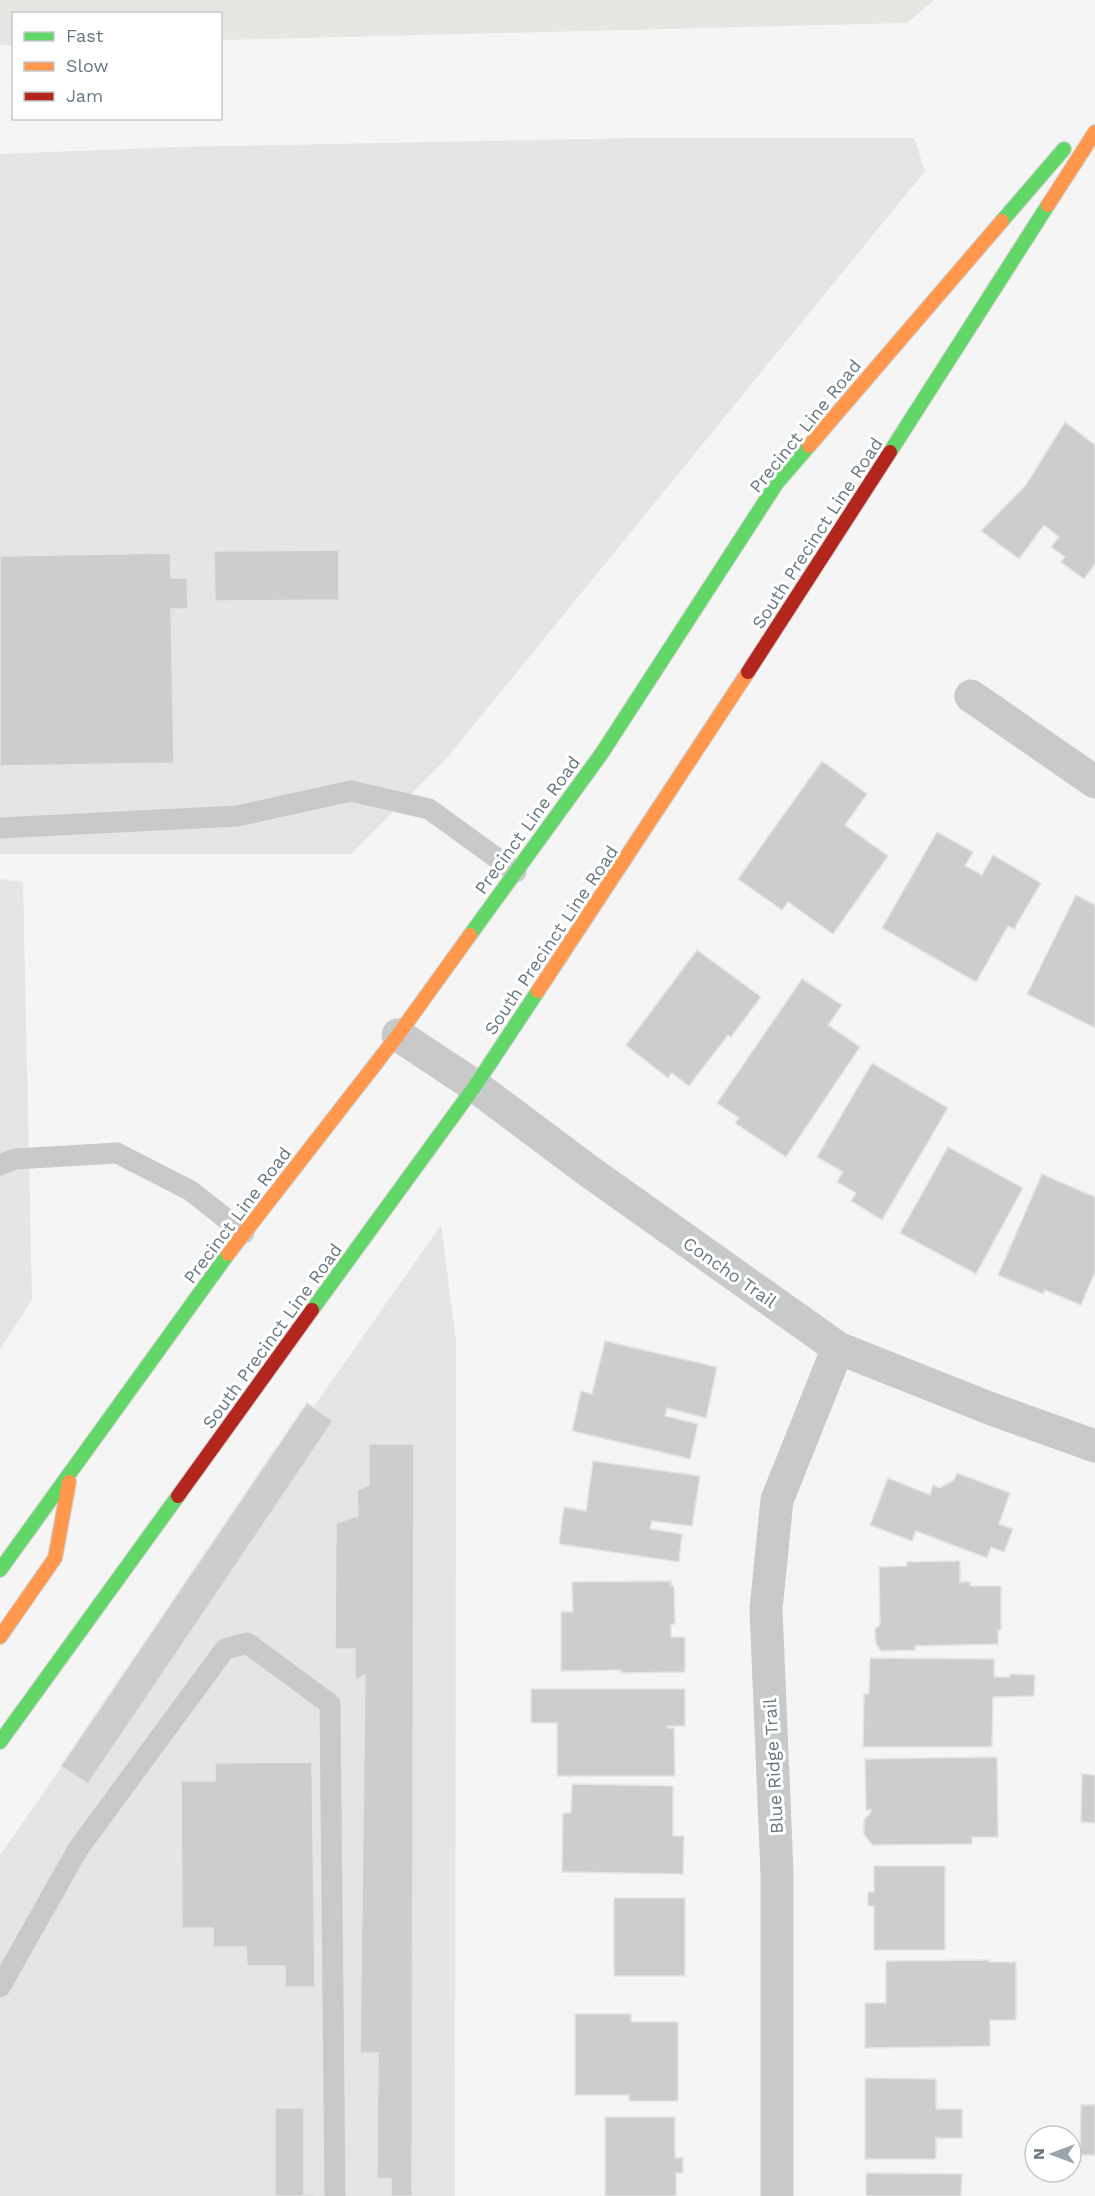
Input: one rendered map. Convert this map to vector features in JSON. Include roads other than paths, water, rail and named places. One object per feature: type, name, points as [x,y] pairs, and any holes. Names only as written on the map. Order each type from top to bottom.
[{"type":"main road","name":"Precinct Line Road","points":[[0,1570],[244,1233],[398,1035],[602,753],[777,483],[1083,131]]},
{"type":"main road","name":"South Precinct Line Road","points":[[0,1742],[475,1086],[714,725],[1083,131]]},
{"type":"main road","points":[[0,1637],[55,1558],[70,1474]]},
{"type":"street","points":[[971,696],[1095,783]]},
{"type":"street","name":"Concho Trail","points":[[398,1035],[475,1086],[590,1172],[838,1348],[989,1408],[1095,1446]]},
{"type":"street","name":"Blue Ridge Trail","points":[[777,2196],[777,1873],[766,1609],[777,1500],[838,1348]]},
{"type":"lane","points":[[0,828],[237,816],[351,791],[429,809],[516,872]]},
{"type":"lane","points":[[0,1165],[15,1159],[117,1153],[191,1191],[244,1233]]},
{"type":"lane","points":[[0,1987],[78,1849],[225,1649],[247,1643],[330,1704],[335,2196]]}]
